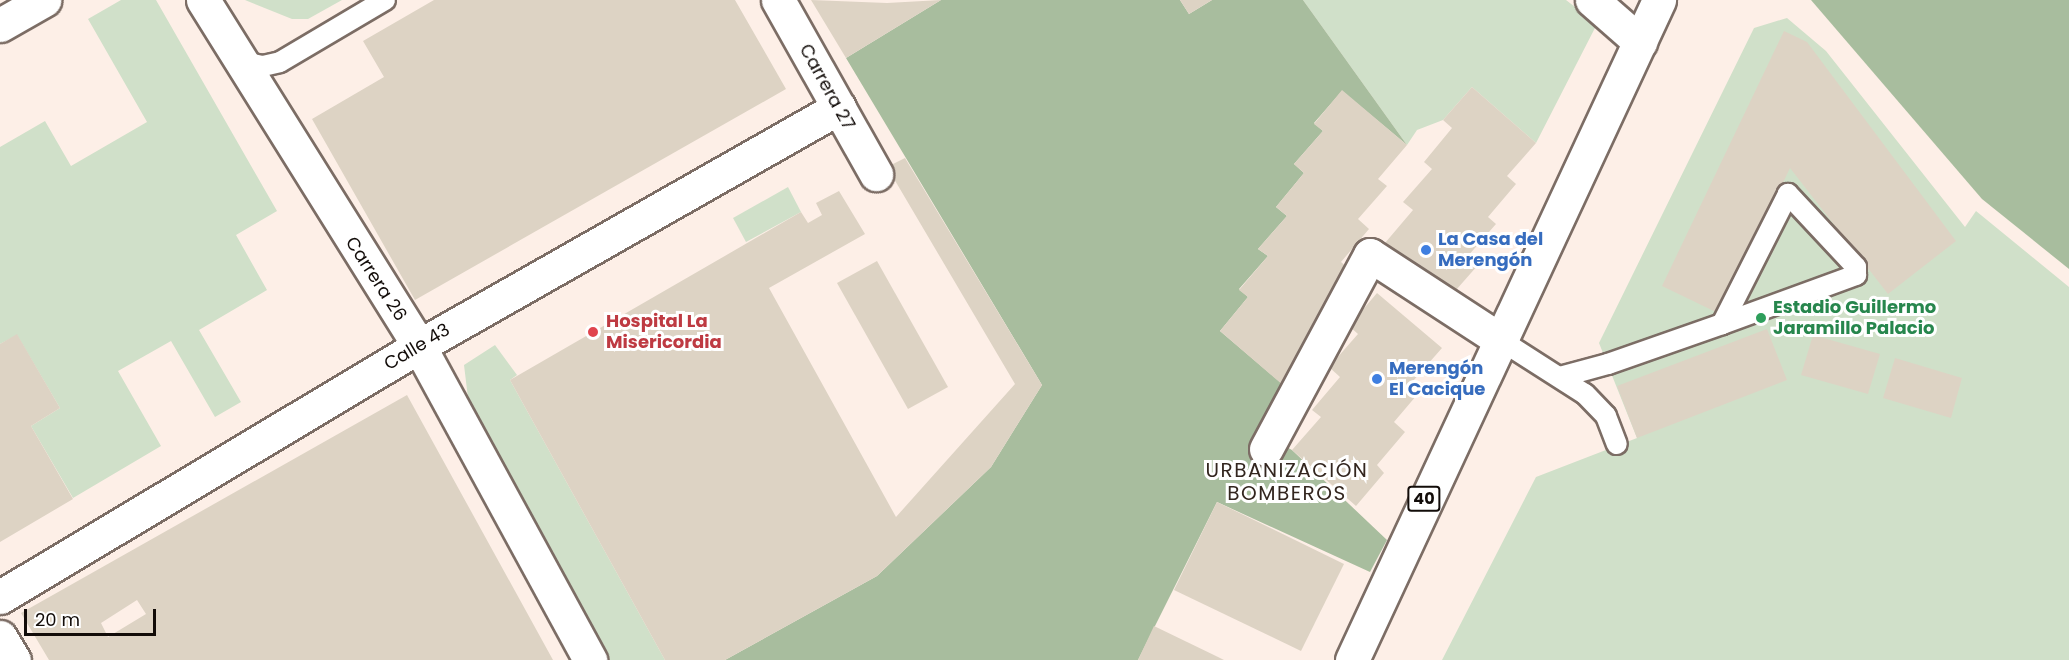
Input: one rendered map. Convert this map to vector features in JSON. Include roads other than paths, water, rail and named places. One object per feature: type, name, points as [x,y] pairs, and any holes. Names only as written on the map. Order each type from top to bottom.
[{"type":"street","points":[[0,25],[44,0]]},
{"type":"street","name":"Carrera 26","points":[[203,0],[236,60],[419,346],[590,660]]},
{"type":"street","name":"Carrera 27","points":[[778,0],[876,174]]},
{"type":"street","points":[[1593,0],[1640,42]]},
{"type":"street","name":"40","points":[[1352,660],[1659,0]]},
{"type":"street","name":"Calle 43","points":[[0,597],[419,346],[839,107]]},
{"type":"street","points":[[1266,449],[1370,255],[1502,341]]},
{"type":"street","points":[[0,636],[14,660]]},
{"type":"lane","points":[[236,60],[263,66],[280,62],[385,0]]},
{"type":"lane","points":[[1560,377],[1722,324],[1856,274],[1857,267],[1788,194],[1722,324]]},
{"type":"lane","points":[[1502,341],[1560,377],[1606,416],[1617,444]]},
{"type":"place","name":"La Casa del Merengón","points":[[1426,250]]},
{"type":"place","name":"Estadio Guillermo Jaramillo Palacio","points":[[1761,318]]},
{"type":"place","name":"Hospital La Misericordia","points":[[593,332]]},
{"type":"place","name":"Merengón El Cacique","points":[[1377,379]]},
{"type":"district","name":"URBANIZACIÓN BOMBEROS","points":[[1287,482]]}]
